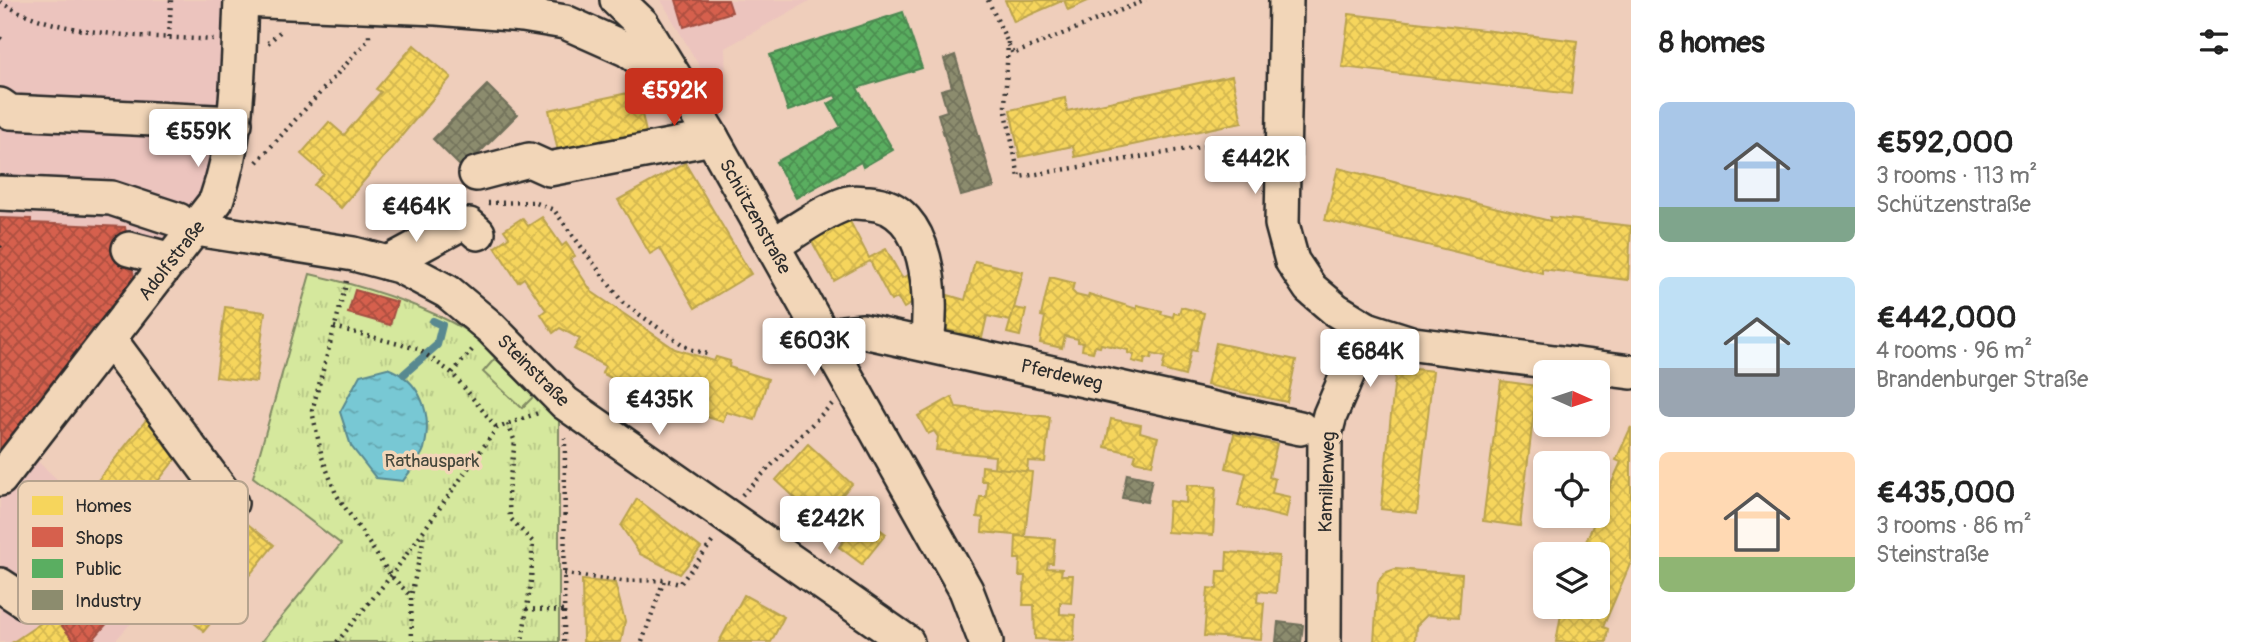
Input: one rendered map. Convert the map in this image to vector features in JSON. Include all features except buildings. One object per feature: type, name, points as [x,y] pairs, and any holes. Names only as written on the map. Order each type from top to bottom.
[{"type":"street","name":"Schützenstraße","points":[[242,0],[356,11],[447,3],[523,15],[571,7],[681,89]]},
{"type":"street","name":"Adolfstraße","points":[[0,479],[172,260],[187,225],[216,201],[227,169],[235,123],[242,0]]},
{"type":"street","name":"Schützenstraße","points":[[617,0],[642,24],[712,138],[966,590],[986,642]]},
{"type":"street","points":[[1286,0],[1282,224],[1292,261],[1310,288],[1336,310],[1367,329],[1414,344],[1631,372]]},
{"type":"street","points":[[0,105],[10,112],[235,123]]},
{"type":"street","points":[[388,263],[458,225],[469,225],[479,203],[529,160],[549,169],[712,138]]},
{"type":"street","name":"Steinstraße","points":[[11,208],[111,198],[187,225],[354,254],[388,263],[448,292],[491,328],[565,403],[907,642]]},
{"type":"street","points":[[773,245],[849,202],[877,204],[902,214],[913,233],[927,272],[930,306],[927,344]]},
{"type":"street","points":[[129,250],[172,260]]},
{"type":"street","name":"Kamillenweg","points":[[1324,642],[1325,434],[1330,415],[1367,329]]},
{"type":"street","name":"Pferdeweg","points":[[825,343],[843,333],[863,331],[1300,428]]},
{"type":"street","points":[[110,340],[215,481]]},
{"type":"street","points":[[0,585],[18,597]]},
{"type":"path","points":[[169,37],[171,0]]},
{"type":"path","points":[[988,0],[1013,54],[1146,0]]},
{"type":"path","points":[[0,2],[51,24],[83,31],[268,43],[288,26]]},
{"type":"path","points":[[262,158],[369,39],[370,28],[356,11]]},
{"type":"path","points":[[1008,42],[1004,107],[1019,177],[1284,133]]},
{"type":"path","points":[[479,203],[534,202],[554,210],[623,303],[689,349],[711,355]]},
{"type":"path","points":[[354,254],[312,411],[322,457],[337,494],[391,576],[411,596]]},
{"type":"path","points":[[334,327],[418,349],[452,373],[497,428]]},
{"type":"path","points":[[452,373],[491,328]]},
{"type":"path","points":[[564,574],[622,581],[664,580],[680,584],[722,528],[722,515],[850,387]]},
{"type":"path","points":[[337,642],[391,576],[497,428],[565,403],[564,642]]},
{"type":"path","points":[[508,424],[515,442],[508,491],[509,518],[533,542],[522,642]]},
{"type":"path","points":[[412,642],[411,596],[426,527]]},
{"type":"path","points":[[642,642],[664,580]]},
{"type":"path","points":[[526,609],[564,611]]},
{"type":"shaded area","points":[[0,0],[241,0],[227,169],[24,449],[59,481],[18,481],[18,624],[130,624],[114,642],[0,642]]},
{"type":"shaded area","points":[[661,0],[811,0],[725,48],[727,114]]},
{"type":"green space","name":"Rathauspark","points":[[310,274],[381,293],[451,322],[513,363],[538,390],[559,421],[559,642],[261,642],[341,544],[253,477]]},
{"type":"green space","points":[[497,356],[536,394],[522,408],[483,372]]},
{"type":"water","points":[[387,368],[399,373],[416,390],[422,400],[427,423],[424,449],[403,481],[376,478],[351,446],[340,412],[360,375]]},
{"type":"waterway","points":[[404,374],[437,345],[442,325],[433,321]]}]
